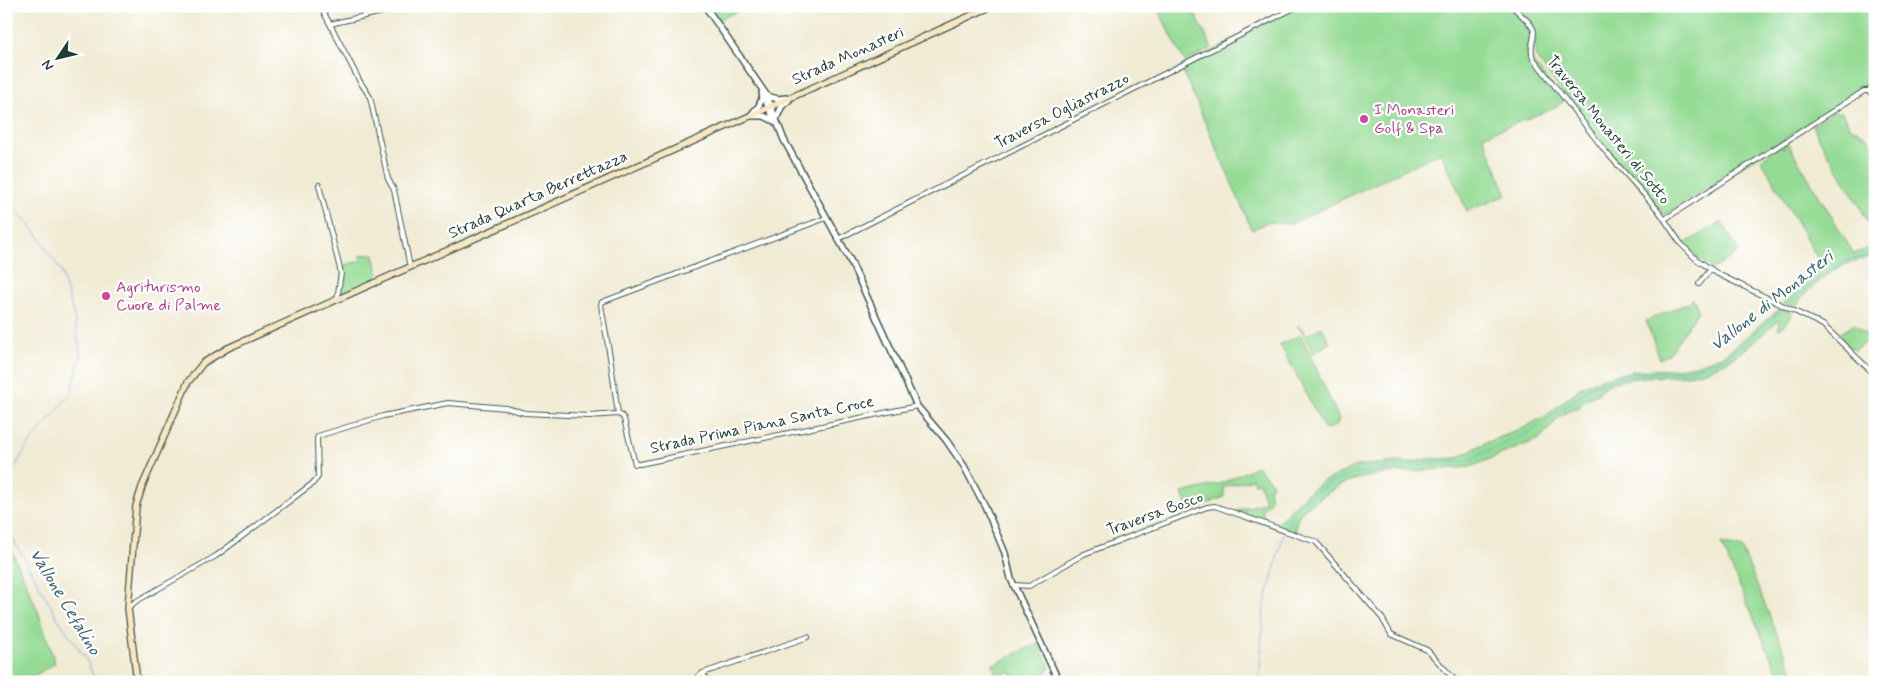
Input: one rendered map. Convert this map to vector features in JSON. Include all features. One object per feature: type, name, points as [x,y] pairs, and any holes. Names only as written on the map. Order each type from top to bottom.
[{"type":"main road","name":"Strada Monasteri","points":[[750,116],[992,6]]},
{"type":"main road","name":"Strada Quarta Berrettazza","points":[[137,682],[128,608],[136,506],[142,487],[181,396],[194,372],[203,363],[228,348],[750,116]]},
{"type":"street","points":[[320,6],[370,97],[388,179],[394,190],[410,267]]},
{"type":"street","points":[[330,24],[408,6]]},
{"type":"street","points":[[705,6],[765,95],[779,129],[838,239],[918,406],[946,440],[964,466],[985,506],[998,537],[1014,585],[1059,682]]},
{"type":"street","name":"Traversa Ogliastrazzo","points":[[838,239],[1298,6]]},
{"type":"street","name":"Traversa Monasteri di Sotto","points":[[1512,6],[1533,28],[1534,36],[1531,48],[1533,58],[1606,152],[1665,219],[1686,250],[1710,269],[1823,325],[1875,375]]},
{"type":"street","name":"Traversa Monasteri di Sotto","points":[[1665,219],[1864,91],[1868,91],[1875,86]]},
{"type":"street","points":[[1868,91],[1875,96]]},
{"type":"street","points":[[765,95],[778,99],[794,96]]},
{"type":"street","points":[[750,116],[759,106],[765,95]]},
{"type":"street","points":[[776,120],[782,106],[794,96]]},
{"type":"street","points":[[750,116],[767,117],[776,120]]},
{"type":"street","points":[[319,184],[341,273],[337,300]]},
{"type":"street","name":"Strada Prima Piana Santa Croce","points":[[826,218],[602,302],[618,414],[624,419],[635,464],[918,406]]},
{"type":"street","points":[[1699,284],[1710,269]]},
{"type":"street","points":[[128,608],[135,602],[216,556],[312,484],[318,476],[317,439],[322,434],[383,416],[448,403],[506,408],[525,413],[589,416],[618,414]]},
{"type":"street","name":"Traversa Bosco","points":[[1014,585],[1029,586],[1084,554],[1207,507],[1215,506],[1316,542],[1382,618],[1391,634],[1428,650],[1457,682]]},
{"type":"street","points":[[697,682],[697,677],[704,673],[808,638]]},
{"type":"street","points":[[704,673],[707,682]]},
{"type":"green space","points":[[707,6],[750,6],[717,20],[718,17],[713,15]]},
{"type":"green space","points":[[1156,6],[1191,6],[1212,48],[1185,62]]},
{"type":"green space","name":"I Monasteri Golf & Spa","points":[[1301,6],[1510,6],[1531,29],[1532,35],[1527,54],[1564,101],[1552,109],[1483,136],[1507,195],[1467,211],[1441,152],[1291,224],[1267,222],[1252,230],[1181,67]]},
{"type":"green space","points":[[1515,6],[1875,6],[1875,84],[1865,88],[1665,215],[1606,149],[1535,56],[1535,27]]},
{"type":"green space","points":[[1834,111],[1839,113],[1841,111],[1850,126],[1866,136],[1875,146],[1875,239],[1863,212],[1812,126]]},
{"type":"green space","points":[[1787,142],[1854,254],[1875,246],[1875,256],[1844,265],[1831,273],[1802,297],[1795,309],[1782,303],[1787,301],[1799,287],[1823,268],[1761,159],[1781,146],[1784,148],[1784,144]]},
{"type":"green space","points":[[1722,222],[1739,252],[1713,269],[1703,260],[1701,261],[1684,244]]},
{"type":"green space","points":[[374,254],[379,278],[340,295],[339,292],[343,278],[340,266],[361,261],[360,255]]},
{"type":"green space","points":[[1692,299],[1695,301],[1698,311],[1670,353],[1660,359],[1646,321],[1688,303]]},
{"type":"green space","points":[[1781,308],[1792,315],[1779,330],[1778,320],[1758,339],[1736,355],[1712,368],[1700,373],[1638,378],[1612,383],[1603,388],[1598,394],[1585,400],[1579,408],[1571,409],[1558,418],[1539,439],[1470,467],[1387,473],[1357,479],[1340,485],[1304,509],[1297,519],[1295,533],[1276,525],[1299,500],[1320,483],[1356,466],[1457,458],[1485,443],[1522,429],[1547,415],[1580,388],[1595,381],[1631,371],[1675,369],[1695,365],[1724,355]]},
{"type":"green space","points":[[1855,324],[1871,339],[1853,350],[1837,335]]},
{"type":"green space","points":[[1297,326],[1302,328],[1307,335],[1322,327],[1330,343],[1313,354],[1302,331]]},
{"type":"green space","points":[[1301,335],[1339,419],[1337,425],[1325,430],[1280,344]]},
{"type":"green space","points":[[1257,466],[1272,484],[1269,489],[1271,499],[1261,509],[1266,522],[1236,511],[1265,502],[1259,482],[1254,483],[1253,479],[1224,487],[1224,497],[1190,511],[1182,493],[1222,483]]},
{"type":"green space","points":[[6,537],[38,611],[55,663],[24,682],[6,682]]},
{"type":"green space","points":[[1721,544],[1742,549],[1797,682],[1782,682]]},
{"type":"green space","points":[[1039,643],[1050,668],[1042,677],[1043,682],[1024,682],[1007,671],[1002,677],[1004,679],[1003,682],[999,682],[992,665]]},
{"type":"waterway","name":"Vallone Cefalino","points":[[6,198],[35,231],[61,271],[73,312],[81,355],[71,393],[27,447],[13,470],[6,494]]},
{"type":"waterway","name":"Vallone di Monasteri","points":[[1787,306],[1806,287],[1845,261],[1875,254]]},
{"type":"waterway","name":"Vallone di Monasteri","points":[[1286,529],[1298,504],[1328,484],[1353,474],[1466,461],[1532,431],[1594,385],[1631,374],[1685,371],[1724,359],[1784,308]]},
{"type":"waterway","name":"Vallone Cefalino","points":[[6,507],[9,532],[58,619],[86,659],[96,682]]},
{"type":"waterway","points":[[1259,682],[1264,607],[1284,532]]},
{"type":"place","name":"I Monasteri Golf & Spa","points":[[1364,119]]},
{"type":"place","name":"Agriturismo Cuore di Palme","points":[[106,296]]}]
